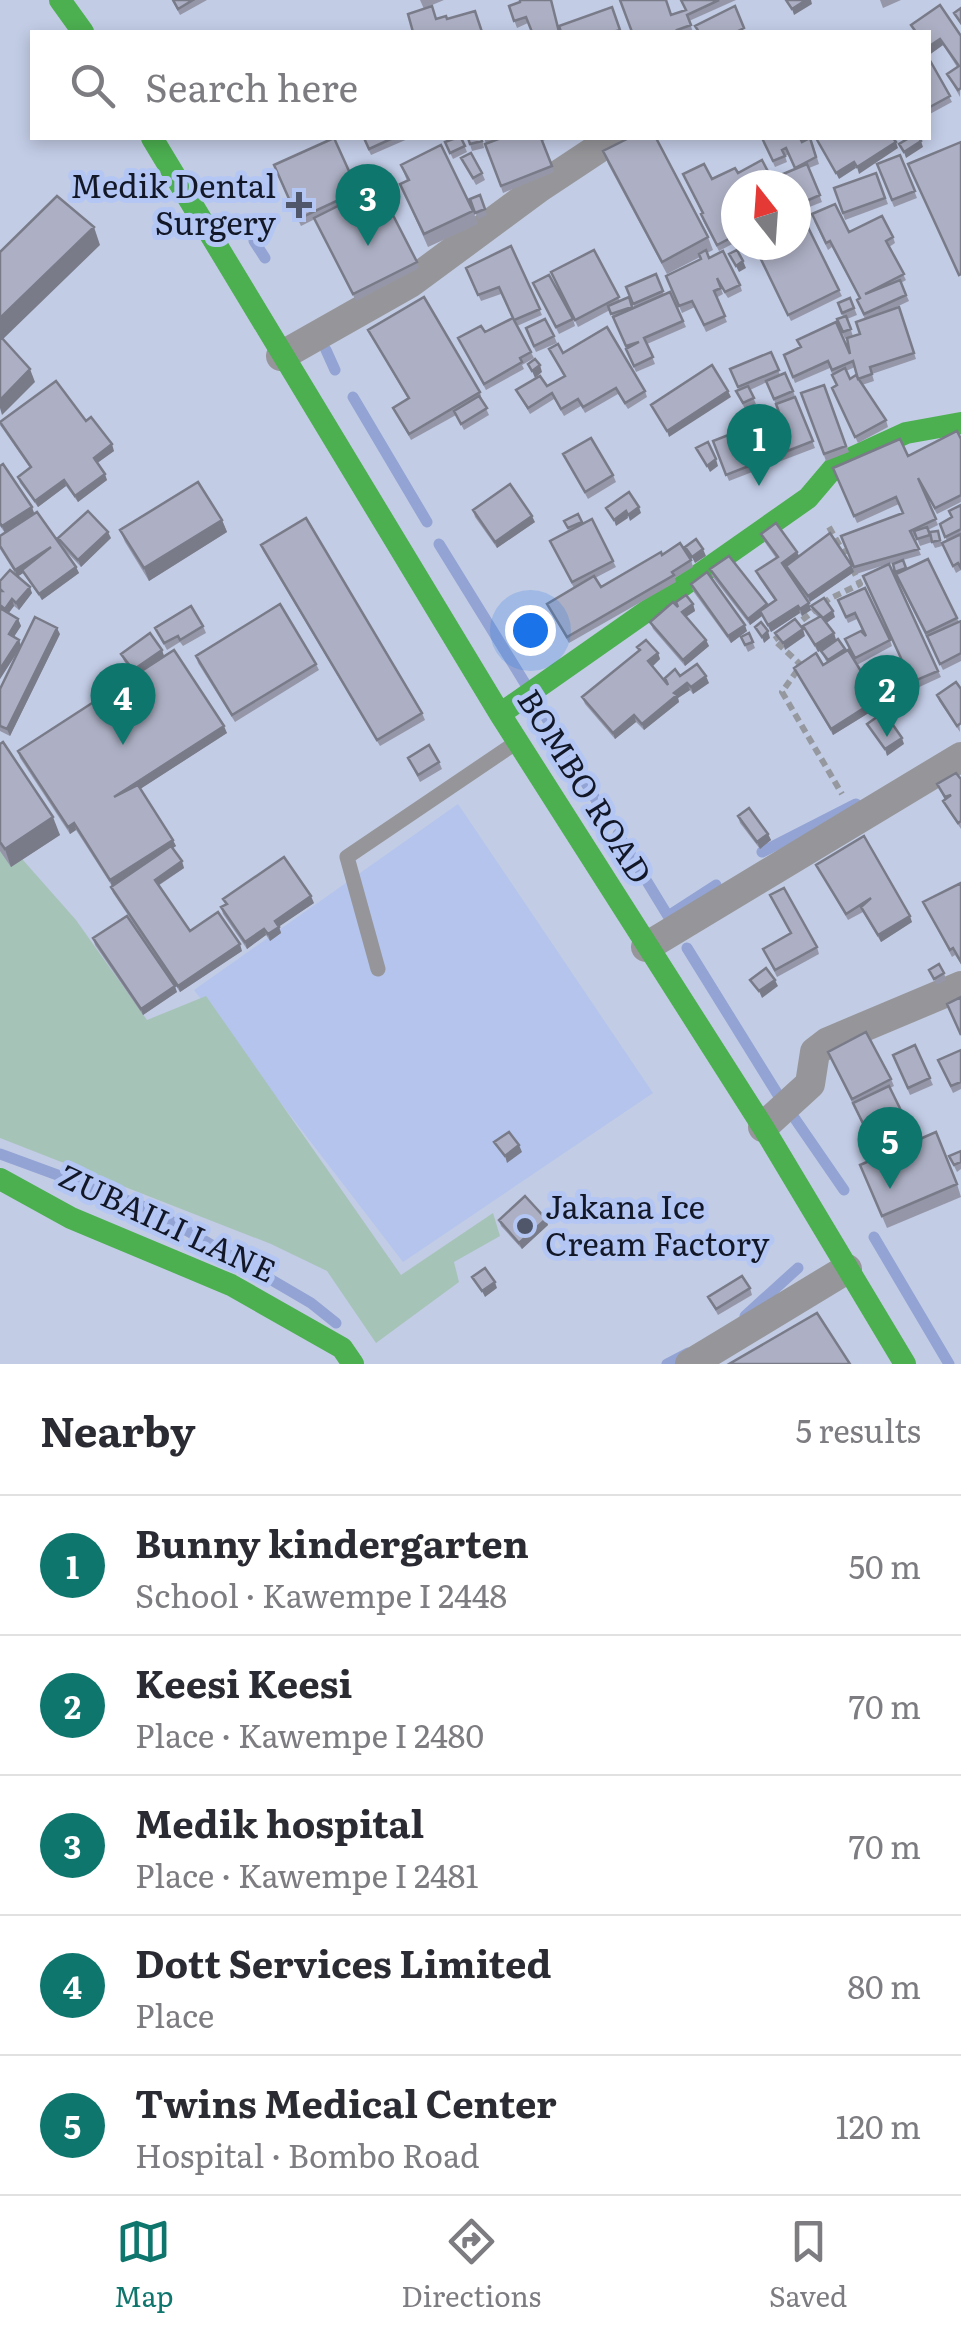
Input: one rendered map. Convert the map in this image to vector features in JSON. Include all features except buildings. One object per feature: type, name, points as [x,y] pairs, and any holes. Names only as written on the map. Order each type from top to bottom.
[{"type":"main road","points":[[60,0],[82,30]]},
{"type":"main road","name":"BOMBO ROAD","points":[[153,140],[280,356],[500,714],[763,1127],[904,1364]]},
{"type":"main road","points":[[500,714],[808,498],[836,465],[906,433],[961,423]]},
{"type":"main road","name":"ZUBAILI LANE","points":[[0,1179],[71,1218],[231,1284],[342,1348],[352,1364]]},
{"type":"street","points":[[280,356],[410,283],[611,140]]},
{"type":"street","points":[[646,947],[961,757]]},
{"type":"street","points":[[763,1127],[810,1084],[814,1052],[828,1042],[961,986]]},
{"type":"street","points":[[690,1364],[847,1269]]},
{"type":"lane","points":[[378,970],[348,857],[518,742]]},
{"type":"path","points":[[808,498],[816,505],[860,584],[829,599],[774,640],[801,665],[782,692],[856,818]]},
{"type":"shaded area","points":[[458,804],[653,1093],[403,1262],[194,990]]},
{"type":"green space","points":[[0,834],[76,920],[147,1020],[206,996],[401,1275],[493,1213],[500,1236],[454,1262],[459,1282],[376,1343],[327,1271],[271,1244],[0,1138]]},
{"type":"waterway","points":[[254,241],[265,258]]},
{"type":"waterway","points":[[326,350],[335,370]]},
{"type":"waterway","points":[[353,397],[427,522]]},
{"type":"waterway","points":[[439,544],[526,685]]},
{"type":"waterway","points":[[536,701],[607,818]]},
{"type":"waterway","points":[[762,852],[856,804]]},
{"type":"waterway","points":[[618,834],[668,916],[716,885]]},
{"type":"waterway","points":[[687,948],[780,1098]]},
{"type":"waterway","points":[[793,1116],[844,1190]]},
{"type":"waterway","points":[[0,1154],[150,1209],[311,1303],[336,1323]]},
{"type":"waterway","points":[[874,1237],[949,1364]]},
{"type":"waterway","points":[[745,1316],[798,1268]]},
{"type":"waterway","points":[[667,1364],[688,1353]]},
{"type":"traffic: fast","points":[[60,0],[82,30]]},
{"type":"traffic: fast","points":[[153,140],[500,714],[763,1127],[905,1364]]},
{"type":"traffic: fast","points":[[500,714],[808,498],[836,465],[906,433],[961,423]]},
{"type":"traffic: fast","points":[[0,1179],[71,1218],[231,1285],[342,1348],[353,1364]]},
{"type":"place","name":"Medik Dental Surgery","points":[[299,205]]},
{"type":"place","name":"Medik hospital","points":[[368,246]]},
{"type":"place","name":"Bunny kindergarten","points":[[759,486]]},
{"type":"place","name":"Keesi Keesi","points":[[887,737]]},
{"type":"place","name":"Dott Services Limited","points":[[123,745]]},
{"type":"place","name":"Twins Medical Center","points":[[890,1189]]},
{"type":"place","name":"Jakana Ice Cream Factory","points":[[525,1226]]}]
